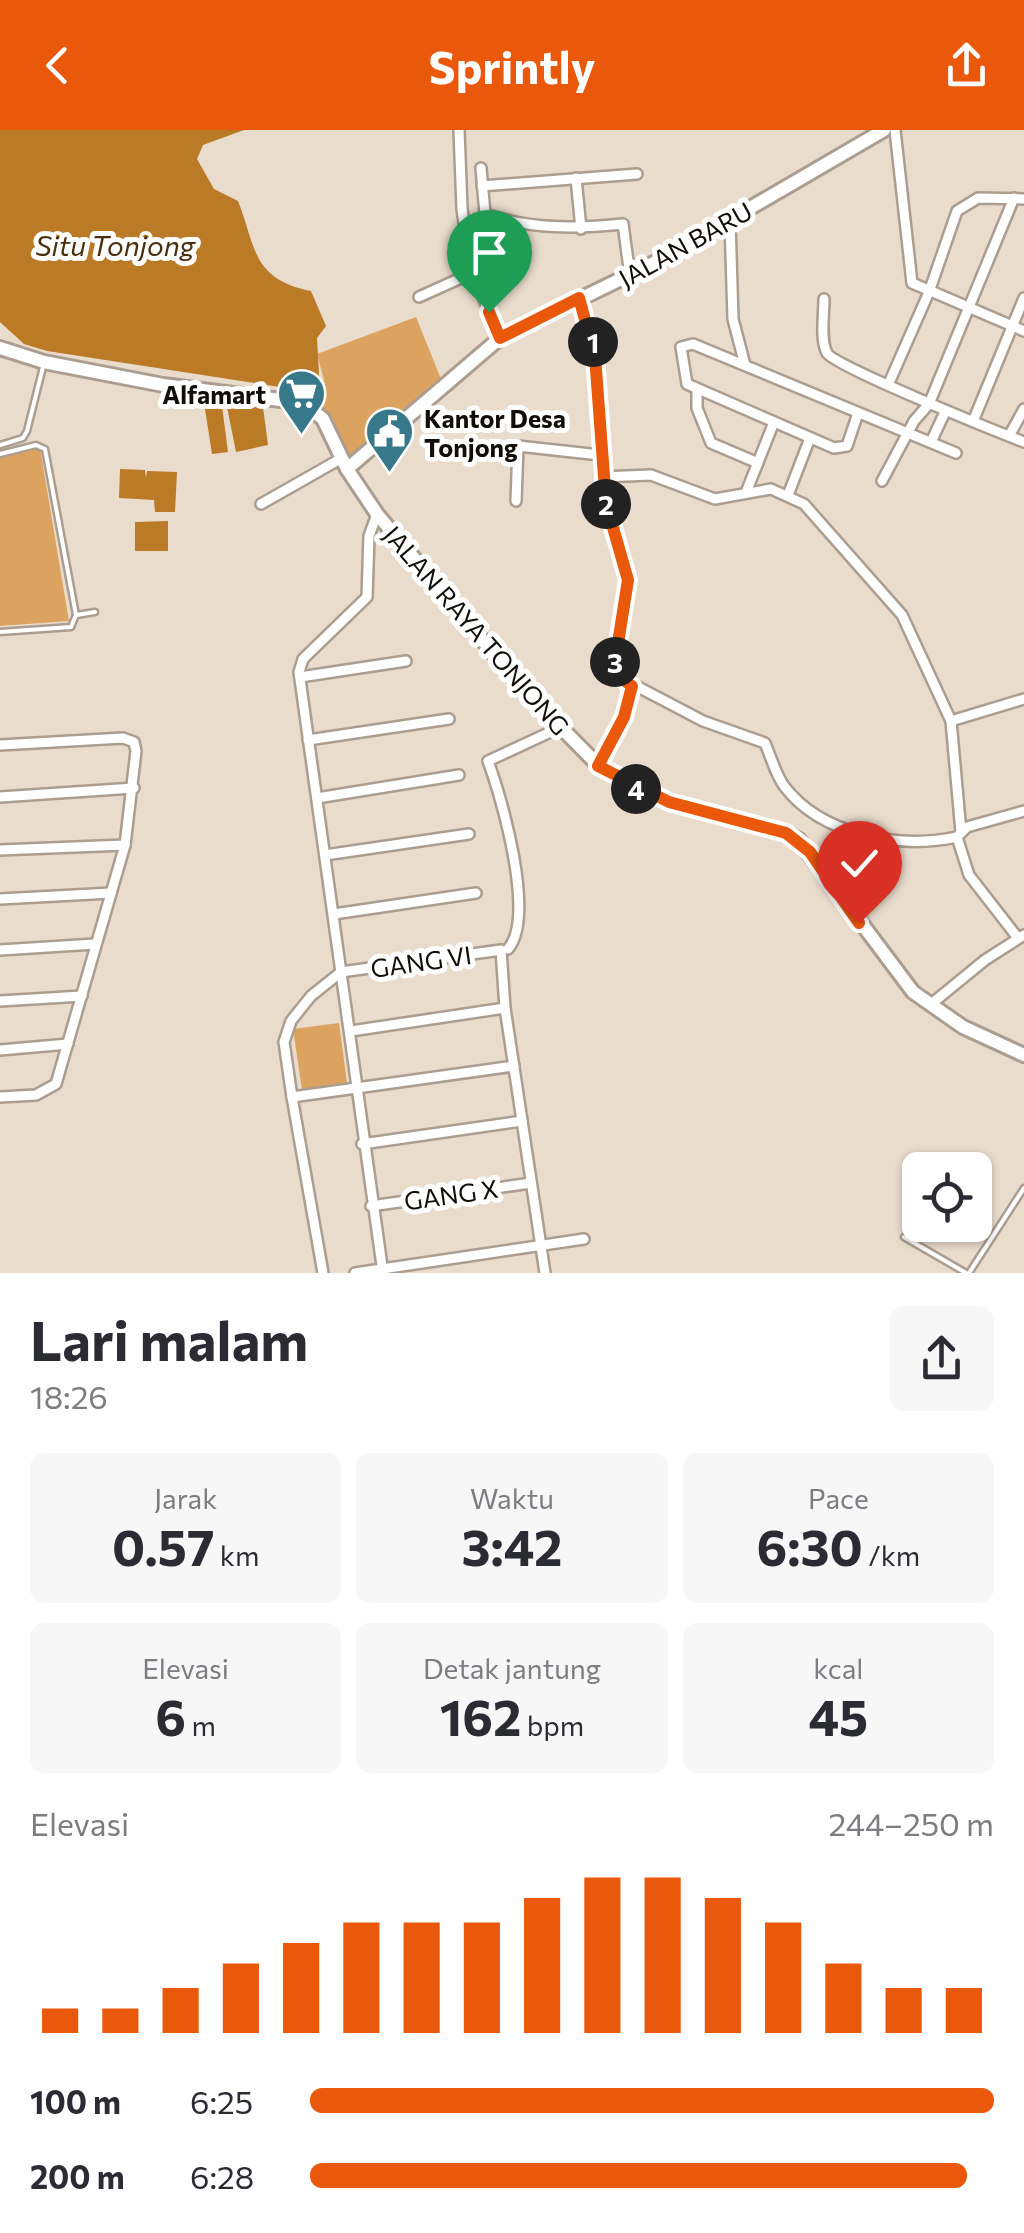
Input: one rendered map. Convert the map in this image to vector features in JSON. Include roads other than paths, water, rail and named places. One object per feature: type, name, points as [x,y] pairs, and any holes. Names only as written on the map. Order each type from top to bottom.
[{"type":"main road","name":"JALAN BARU","points":[[344,463],[500,338],[630,276],[730,222],[884,130]]},
{"type":"main road","name":"JALAN RAYA TONJONG","points":[[0,348],[44,362],[163,385],[304,404],[323,419],[344,463],[377,514],[560,728],[598,766],[669,802],[786,833],[799,840],[913,992],[935,1001],[1024,1055]]},
{"type":"street","points":[[459,130],[462,208],[472,273],[500,338]]},
{"type":"street","points":[[895,130],[912,284],[1024,332]]},
{"type":"street","points":[[481,168],[485,214],[520,226],[581,229],[623,224],[630,276]]},
{"type":"street","points":[[482,186],[637,174]]},
{"type":"street","points":[[576,178],[581,229]]},
{"type":"street","points":[[882,481],[929,404],[967,307],[1019,198],[978,198],[957,211],[929,292],[889,383]]},
{"type":"street","points":[[730,222],[733,319],[745,365]]},
{"type":"street","points":[[419,297],[472,273]]},
{"type":"street","points":[[579,298],[595,356],[601,477],[628,580],[615,662],[621,678],[703,721],[765,742],[783,784],[798,801],[851,830],[898,842],[959,834],[1024,811]]},
{"type":"street","points":[[974,419],[1024,298]]},
{"type":"street","points":[[824,299],[827,354],[836,362],[889,383],[945,412],[974,419],[1024,442]]},
{"type":"street","points":[[858,413],[846,446],[841,449],[810,438],[687,384],[681,347],[686,343],[745,365],[956,453]]},
{"type":"street","points":[[697,390],[697,408],[711,442],[758,463]]},
{"type":"street","points":[[1009,436],[1024,408]]},
{"type":"street","points":[[931,442],[945,412]]},
{"type":"street","points":[[747,490],[774,422]]},
{"type":"street","points":[[788,495],[810,438]]},
{"type":"street","points":[[516,501],[518,446],[600,455]]},
{"type":"street","points":[[261,504],[344,463]]},
{"type":"street","points":[[601,477],[651,474],[715,499],[747,490],[770,489],[788,495],[804,504],[843,545],[902,615],[951,721],[959,834],[969,875],[1021,937],[935,1001]]},
{"type":"street","points":[[377,514],[368,548],[367,597],[362,607],[302,660],[300,677],[382,1271]]},
{"type":"street","points":[[300,677],[406,661]]},
{"type":"street","points":[[598,766],[624,717],[632,686]]},
{"type":"street","points":[[951,721],[1024,698]]},
{"type":"street","points":[[308,740],[449,718]]},
{"type":"street","points":[[545,1273],[506,1008],[505,949],[516,930],[517,890],[503,807],[488,761],[560,728]]},
{"type":"street","points":[[0,745],[130,738],[136,751],[126,845],[52,1088],[4,1097],[0,1108]]},
{"type":"street","points":[[317,798],[458,776]]},
{"type":"street","points":[[0,797],[134,788]]},
{"type":"street","points":[[325,855],[469,834]]},
{"type":"street","points":[[0,850],[126,845]]},
{"type":"street","points":[[0,899],[111,893]]},
{"type":"street","points":[[334,914],[476,893]]},
{"type":"street","points":[[0,950],[96,944]]},
{"type":"street","name":"GANG VI","points":[[340,972],[505,949]]},
{"type":"street","points":[[324,1273],[284,1042],[291,1020],[310,996],[340,972]]},
{"type":"street","points":[[0,1001],[82,996]]},
{"type":"street","points":[[351,1031],[506,1008]]},
{"type":"street","points":[[0,1050],[68,1044]]},
{"type":"street","points":[[292,1096],[514,1066]]},
{"type":"street","points":[[362,1144],[522,1120]]},
{"type":"street","name":"GANG X","points":[[371,1206],[531,1183]]},
{"type":"street","points":[[355,1273],[584,1239]]},
{"type":"lane","points":[[0,445],[23,438],[27,431],[44,362]]},
{"type":"lane","points":[[0,454],[36,445],[45,449],[76,616],[71,627],[0,632]]},
{"type":"lane","points":[[76,616],[95,612]]},
{"type":"lane","points":[[913,1242],[968,1273],[1024,1188]]},
{"type":"water","name":"Situ Tonjong","points":[[0,130],[244,130],[203,145],[197,159],[214,189],[238,201],[253,246],[266,269],[291,286],[311,291],[326,326],[317,338],[320,392],[312,396],[286,388],[47,351],[24,344],[0,322]]},
{"type":"water","points":[[222,406],[228,452],[212,454],[205,409]]},
{"type":"water","points":[[227,407],[263,407],[268,445],[236,452]]},
{"type":"water","points":[[120,469],[145,470],[146,478],[147,471],[177,472],[175,512],[155,512],[154,500],[119,498]]},
{"type":"water","points":[[168,521],[168,551],[135,551],[135,522]]},
{"type":"place","name":"Alfamart","points":[[301,436]]},
{"type":"place","name":"Kantor Desa Tonjong","points":[[389,474]]}]
